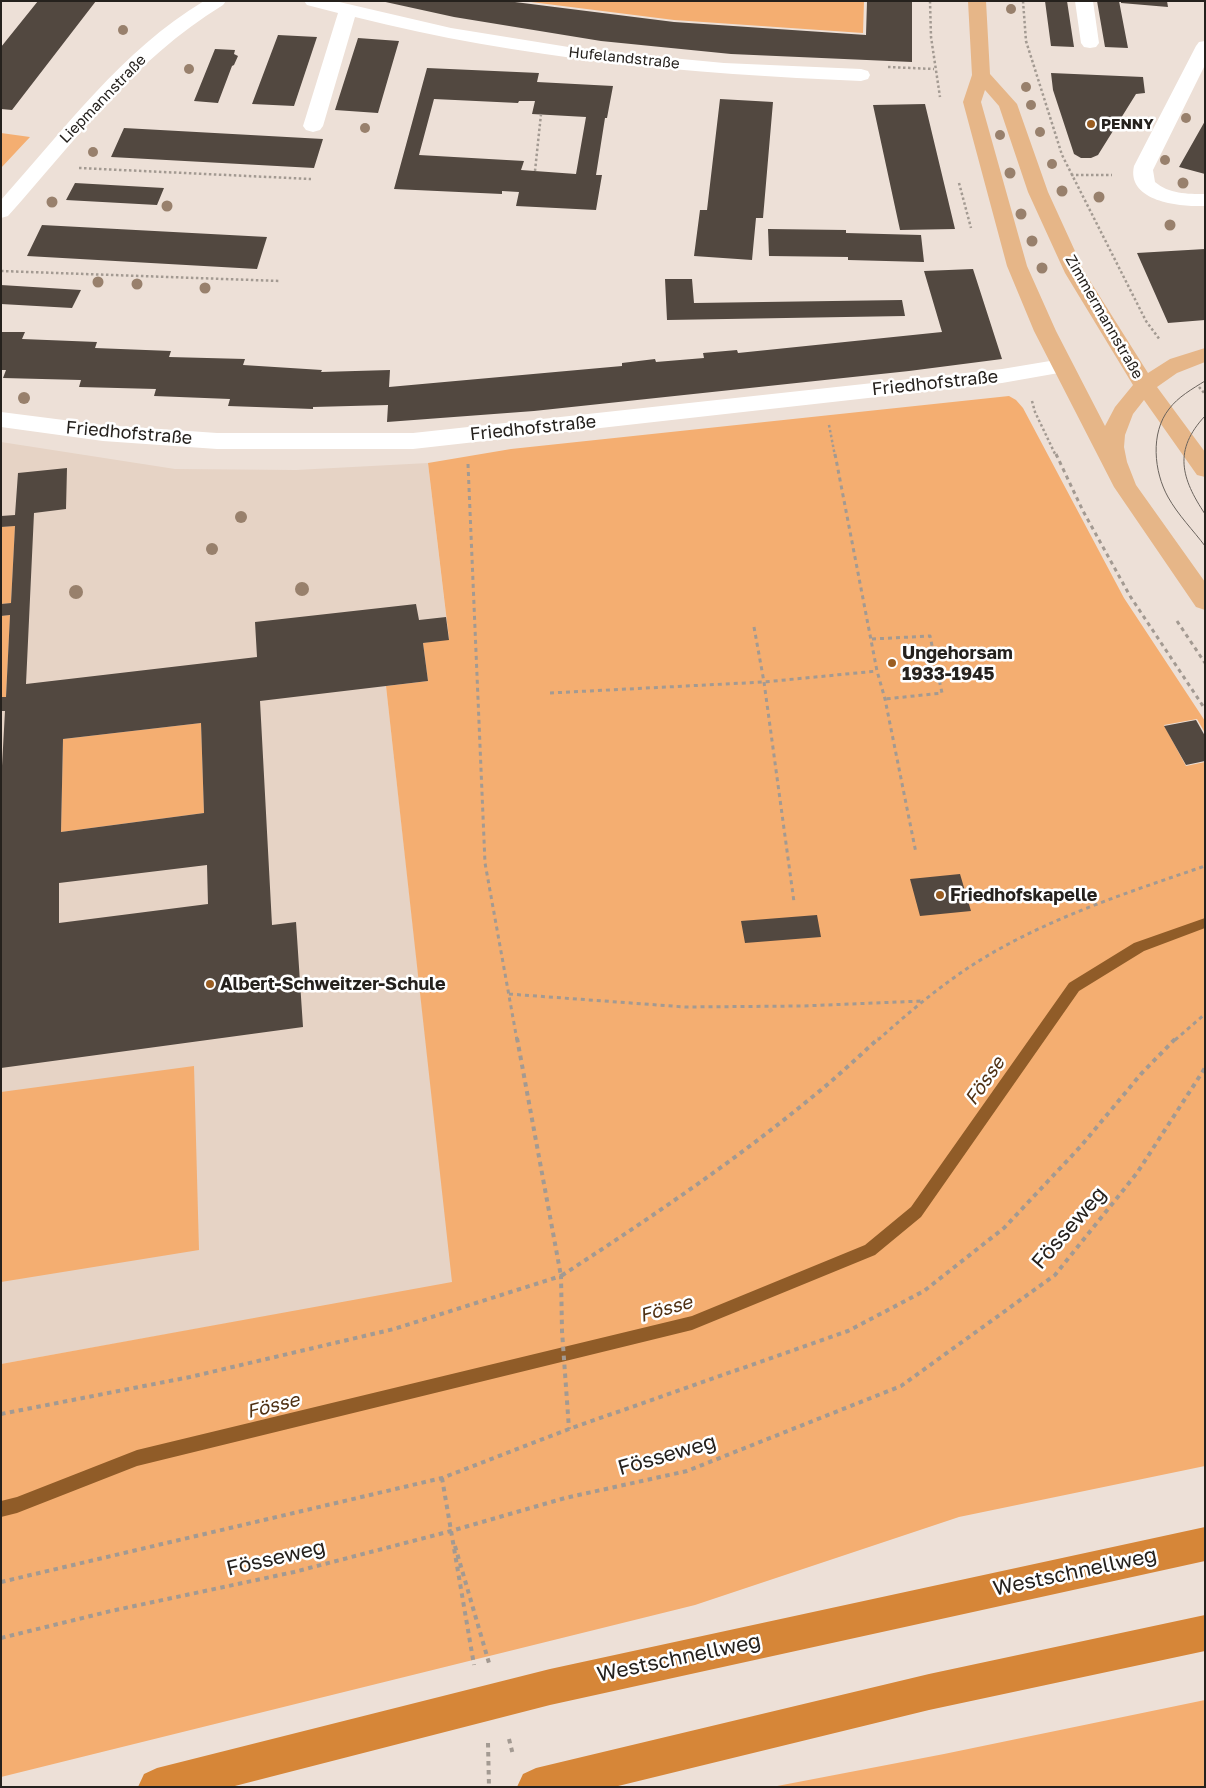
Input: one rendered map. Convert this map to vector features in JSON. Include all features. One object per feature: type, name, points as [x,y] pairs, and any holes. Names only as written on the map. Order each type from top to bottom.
[{"type":"highway","name":"Westschnellweg","points":[[157,1787],[550,1687],[1205,1544]]},
{"type":"highway","points":[[537,1776],[1205,1632]]},
{"type":"main road","points":[[977,1],[982,75],[972,102],[1018,266],[1044,331],[1126,487],[1205,601]]},
{"type":"main road","name":"Zimmermannstraße","points":[[982,75],[1008,104],[1038,192],[1075,273],[1145,386],[1205,469]]},
{"type":"main road","points":[[1126,487],[1116,466],[1113,445],[1117,425],[1126,408],[1145,386],[1168,368],[1205,355]]},
{"type":"street","name":"Liepmannstraße","points":[[1,212],[44,166],[61,141],[137,61],[179,25],[217,1]]},
{"type":"street","name":"Hufelandstraße","points":[[313,1],[496,42],[552,50],[666,63],[781,72],[861,75]]},
{"type":"street","points":[[1084,1],[1090,43]]},
{"type":"street","points":[[313,126],[348,10]]},
{"type":"street","points":[[1205,46],[1143,170],[1145,183],[1160,193],[1184,200],[1205,200]]},
{"type":"street","name":"Friedhofstraße","points":[[1,419],[103,433],[217,440],[413,441],[822,396],[1027,372],[1062,366]]},
{"type":"path","points":[[1023,1],[1026,41],[1062,155],[1146,321],[1157,335]]},
{"type":"path","points":[[861,75],[865,66],[934,69]]},
{"type":"path","points":[[534,171],[541,114]]},
{"type":"path","points":[[44,166],[310,180]]},
{"type":"path","points":[[1071,175],[1143,170]]},
{"type":"path","points":[[1,271],[280,282]]},
{"type":"path","points":[[1027,372],[1035,412],[1083,511],[1130,596],[1205,709]]},
{"type":"path","points":[[822,396],[877,671],[885,698],[916,853]]},
{"type":"path","points":[[467,436],[486,863],[561,1276],[562,1331],[569,1430]]},
{"type":"path","points":[[754,627],[764,682],[794,902]]},
{"type":"path","points":[[872,639],[930,636],[942,693],[885,698]]},
{"type":"path","points":[[550,693],[764,682],[877,671]]},
{"type":"path","points":[[1,1414],[190,1377],[394,1329],[561,1276],[628,1233],[742,1154],[814,1096],[923,1001],[974,964],[1046,926],[1118,896],[1205,866]]},
{"type":"path","points":[[509,994],[685,1007],[804,1006],[923,1001]]},
{"type":"path","points":[[1,1582],[442,1478],[569,1430],[848,1331],[924,1291],[1004,1228],[1081,1146],[1141,1074],[1184,1030],[1205,1014]]},
{"type":"path","name":"Fösseweg","points":[[1,1638],[111,1611],[294,1572],[451,1532],[565,1498],[687,1471],[901,1386],[1055,1275],[1137,1173],[1205,1068]]},
{"type":"path","points":[[442,1478],[476,1676]]},
{"type":"path","points":[[451,1532],[490,1668]]},
{"type":"path","points":[[486,1733],[489,1752],[489,1787]]},
{"type":"path","points":[[508,1733],[537,1776]]},
{"type":"shaded area","points":[[523,1],[864,1],[863,33],[674,20]]},
{"type":"shaded area","points":[[1,133],[30,137],[1,168]]},
{"type":"shaded area","points":[[1009,396],[1016,400],[1023,408],[1124,598],[1205,721],[1205,733],[1197,719],[1164,725],[1186,766],[1205,762],[1205,1466],[959,1517],[695,1605],[1,1777],[1,1364],[452,1282],[386,686],[428,681],[423,643],[449,639],[428,463],[511,449]]},
{"type":"shaded area","name":"Albert-Schweitzer-Schule","points":[[1,442],[175,469],[296,470],[428,463],[449,640],[428,681],[386,686],[453,1283],[1,1364]]},
{"type":"shaded area","points":[[15,526],[11,603],[1,604],[1,527]]},
{"type":"shaded area","points":[[10,615],[6,697],[1,697],[1,616]]},
{"type":"shaded area","points":[[201,723],[204,813],[61,832],[63,739]]},
{"type":"shaded area","points":[[194,1066],[199,1250],[1,1282],[1,1092]]},
{"type":"shaded area","points":[[1205,1700],[1205,1787],[772,1787],[944,1754]]},
{"type":"building","points":[[38,1],[96,1],[12,110],[1,109],[1,47]]},
{"type":"building","points":[[381,1],[507,1],[674,22],[866,35],[867,1],[912,1],[912,62],[731,54],[601,41],[454,17]]},
{"type":"building","points":[[1045,1],[1067,1],[1074,47],[1051,46]]},
{"type":"building","points":[[1097,1],[1119,1],[1128,48],[1105,47]]},
{"type":"building","points":[[1121,1],[1167,1],[1168,7],[1121,3]]},
{"type":"building","points":[[278,35],[317,37],[294,106],[252,104]]},
{"type":"building","points":[[358,38],[399,41],[378,113],[335,110]]},
{"type":"building","points":[[215,49],[235,50],[234,54],[238,56],[232,66],[218,103],[194,101]]},
{"type":"building","points":[[427,68],[539,73],[537,82],[613,86],[607,118],[605,118],[596,175],[602,175],[596,210],[516,206],[519,192],[502,191],[502,194],[394,189]],"holes":[[[434,99],[518,103],[519,101],[535,101],[532,114],[586,117],[576,174],[521,170],[524,161],[419,155]]]},
{"type":"building","name":"PENNY","points":[[1051,73],[1143,77],[1145,93],[1136,94],[1098,155],[1091,158],[1081,158],[1074,154],[1053,90]]},
{"type":"building","points":[[720,99],[773,102],[763,218],[756,218],[752,260],[694,256],[700,210],[707,210]]},
{"type":"building","points":[[925,104],[955,229],[900,230],[873,105]]},
{"type":"building","points":[[1205,121],[1205,174],[1179,167]]},
{"type":"building","points":[[124,128],[323,139],[314,168],[111,157]]},
{"type":"building","points":[[75,183],[164,188],[157,205],[66,200]]},
{"type":"building","points":[[42,225],[267,237],[257,269],[27,256]]},
{"type":"building","points":[[768,229],[846,230],[846,233],[921,235],[924,262],[848,260],[848,257],[769,256]]},
{"type":"building","points":[[1205,249],[1205,320],[1168,323],[1137,253]]},
{"type":"building","points":[[973,269],[1002,359],[909,371],[534,411],[387,422],[388,405],[313,407],[313,409],[228,406],[230,399],[154,396],[156,389],[79,387],[81,380],[3,378],[6,370],[1,370],[1,332],[25,332],[22,339],[97,342],[95,348],[171,351],[169,357],[245,359],[243,365],[322,370],[321,372],[390,370],[389,387],[622,366],[622,363],[655,359],[656,362],[704,358],[703,353],[737,350],[738,353],[942,332],[924,271]]},
{"type":"building","points":[[665,279],[692,279],[694,303],[902,300],[905,316],[667,320]]},
{"type":"building","points":[[1,285],[81,290],[72,308],[1,304]]},
{"type":"building","points":[[67,468],[66,509],[34,513],[26,684],[257,657],[255,622],[416,604],[419,620],[446,617],[449,640],[423,643],[428,681],[260,701],[272,925],[296,922],[303,1027],[1,1068],[1,784],[5,711],[1,711],[1,697],[6,697],[10,615],[1,616],[1,604],[11,603],[15,526],[1,527],[1,516],[15,515],[18,473]],"holes":[[[201,723],[204,813],[61,832],[63,739]],[[207,865],[208,904],[59,923],[59,883]]]},
{"type":"building","points":[[1196,720],[1205,736],[1205,761],[1186,765],[1164,726]]},
{"type":"building","name":"Friedhofskapelle","points":[[960,874],[971,911],[920,916],[910,879]]},
{"type":"building","points":[[817,915],[821,937],[745,943],[741,921]]},
{"type":"waterway","name":"Fösse","points":[[1,1509],[17,1505],[137,1458],[692,1323],[870,1250],[916,1212],[1074,987],[1139,947],[1205,923]]},
{"type":"tram line","points":[[1205,381],[1190,390],[1169,409],[1159,429],[1156,453],[1160,476],[1168,497],[1205,546]]},
{"type":"tram line","points":[[1205,416],[1195,428],[1188,441],[1184,464],[1190,488],[1205,514]]},
{"type":"place","name":"PENNY","points":[[1091,124]]},
{"type":"place","name":"Ungehorsam 1933-1945","points":[[892,663]]},
{"type":"place","name":"Friedhofskapelle","points":[[940,895]]},
{"type":"place","name":"Albert-Schweitzer-Schule","points":[[210,984]]}]
